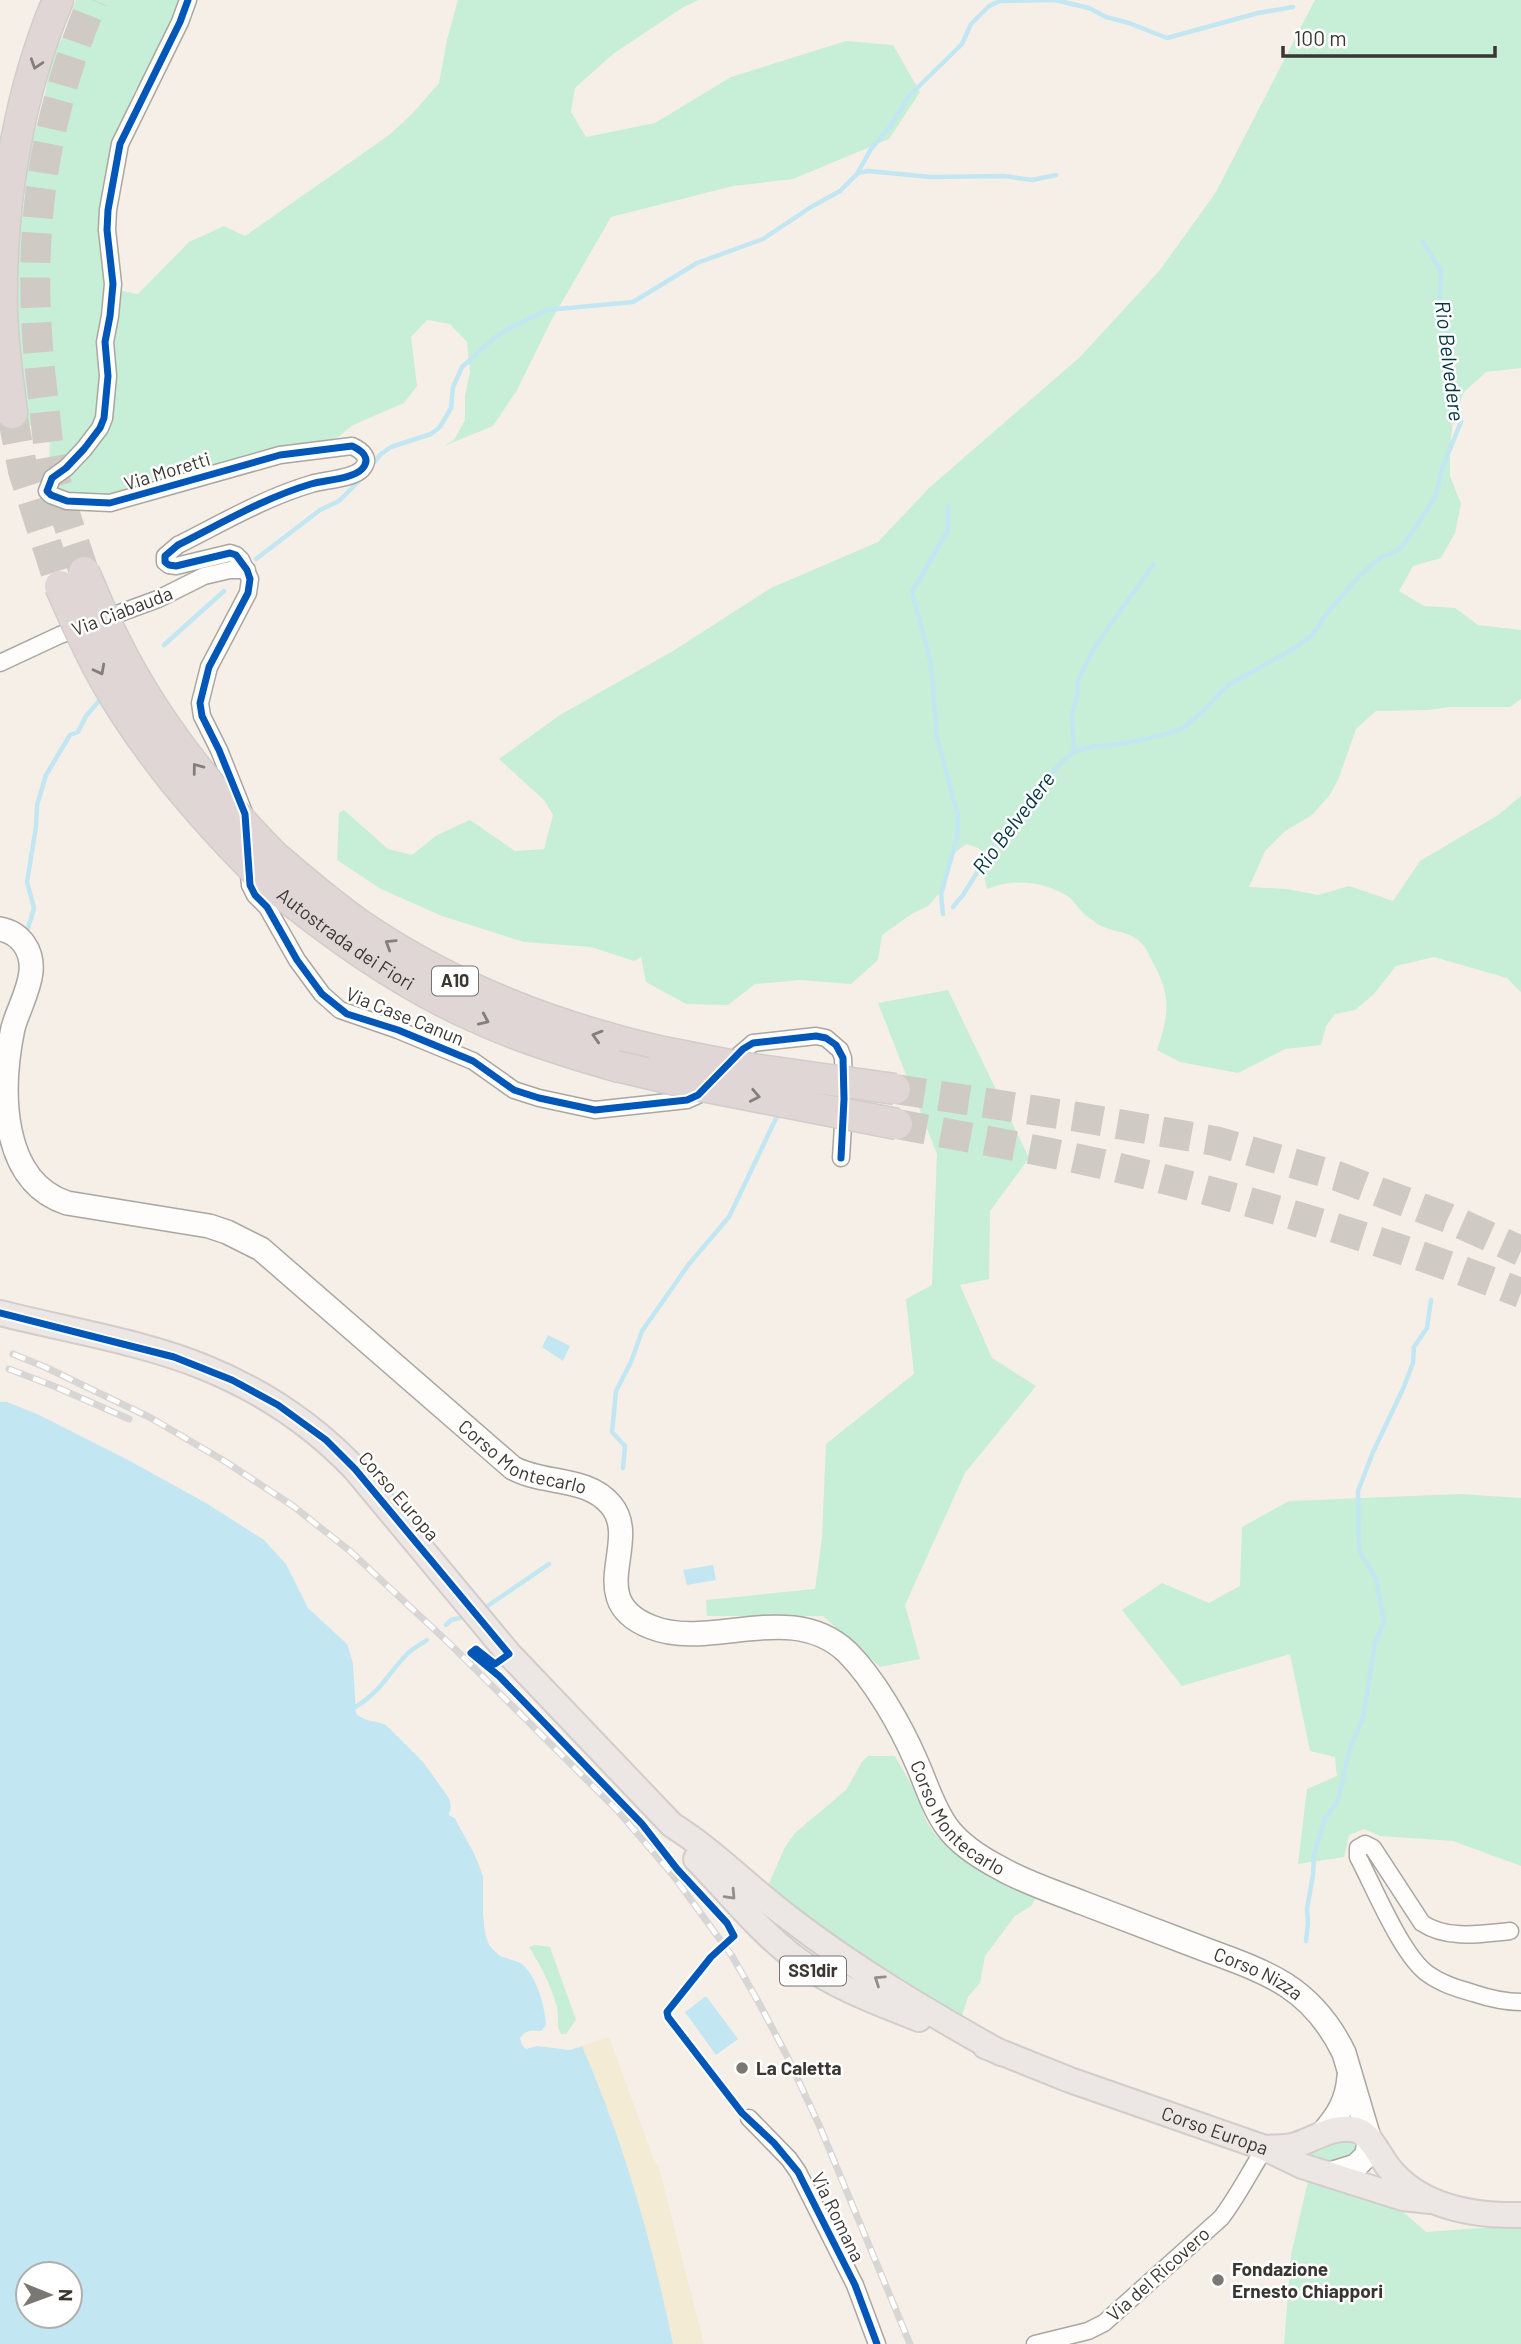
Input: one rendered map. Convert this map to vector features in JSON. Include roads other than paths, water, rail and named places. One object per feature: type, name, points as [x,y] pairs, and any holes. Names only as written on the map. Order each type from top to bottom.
[{"type":"highway","points":[[12,413],[2,305],[9,191],[19,130],[34,70],[58,0]]},
{"type":"highway","name":"Autostrada dei Fiori","points":[[72,579],[104,680],[155,756],[199,811],[268,867],[330,903],[366,929],[446,976],[517,1009],[617,1042],[746,1068],[895,1089]]},
{"type":"highway","name":"Autostrada dei Fiori","points":[[268,867],[313,919],[355,949],[438,999],[515,1034],[616,1066],[697,1085],[897,1124]]},
{"type":"main road","name":"Corso Montecarlo","points":[[0,929],[19,938],[28,951],[30,962],[29,979],[11,1040],[5,1101],[6,1128],[13,1156],[21,1173],[33,1185],[67,1203],[209,1226],[261,1249],[513,1468],[535,1478],[580,1486],[597,1493],[610,1504],[618,1516],[622,1535],[615,1583],[623,1605],[635,1618],[648,1626],[668,1632],[798,1629],[836,1643],[862,1669],[914,1755],[939,1815],[953,1834],[971,1851],[1011,1874],[1132,1921]]},
{"type":"main road","name":"Corso Europa","points":[[0,1313],[149,1350],[206,1368],[252,1390],[303,1422],[355,1469],[509,1654],[672,1825],[686,1849],[781,1946],[798,1961],[830,1981],[1001,2053],[1257,2152],[1403,2198],[1430,2200]]},
{"type":"main road","name":"Corso Europa","points":[[672,1825],[693,1838],[799,1925],[921,2008],[1001,2053]]},
{"type":"main road","name":"Corso Nizza","points":[[1132,1921],[1252,1967],[1286,1986],[1314,2008],[1332,2031],[1344,2053],[1370,2141]]},
{"type":"main road","points":[[781,1946],[782,1930],[799,1925]]},
{"type":"main road","points":[[1321,2135],[1340,2112],[1348,2088],[1349,2071]]},
{"type":"main road","name":"SS1dir","points":[[1257,2152],[1287,2147],[1332,2131],[1354,2130],[1370,2141]]},
{"type":"main road","points":[[1330,2174],[1356,2165],[1366,2156],[1370,2141]]},
{"type":"main road","points":[[1370,2141],[1405,2186],[1430,2200],[1464,2211],[1521,2214]]},
{"type":"street","name":"Via Moretti","points":[[188,0],[180,22],[120,144],[108,210],[107,230],[113,284],[105,342],[108,383],[104,418],[84,449],[52,478],[47,491],[67,501],[110,503],[280,455],[352,446],[362,450],[366,463],[362,470],[354,475],[287,492],[178,545],[165,556],[165,562],[176,566],[230,553],[236,555],[247,570]]},
{"type":"street","name":"Via Ciabauda","points":[[0,663],[60,635],[158,599],[204,576],[230,570],[247,570]]},
{"type":"street","name":"Via Case Canun","points":[[247,570],[250,579],[248,593],[209,667],[200,704],[202,716],[245,814],[250,885],[255,895],[267,907],[297,960],[322,994],[347,1014],[398,1030],[473,1061],[514,1090],[595,1110],[687,1100],[698,1095],[752,1043],[816,1035],[827,1038],[843,1058],[841,1158]]},
{"type":"street","points":[[1510,1931],[1453,1934],[1433,1930],[1422,1923],[1373,1847],[1365,1844],[1358,1848],[1358,1857],[1404,1946],[1425,1972],[1444,1984],[1485,1997],[1521,2003]]},
{"type":"street","name":"Via Romana","points":[[748,2118],[775,2143],[798,2172],[855,2285],[877,2344]]},
{"type":"street","name":"Via del Ricovero","points":[[1035,2344],[1088,2331],[1104,2323],[1221,2217],[1237,2198],[1257,2152]]},
{"type":"water","points":[[548,1335],[570,1346],[563,1361],[542,1347]]},
{"type":"water","points":[[0,1402],[7,1402],[37,1414],[130,1461],[206,1503],[264,1540],[286,1564],[308,1608],[347,1644],[353,1663],[356,1714],[393,1730],[439,1782],[450,1801],[449,1815],[455,1818],[482,1870],[485,1893],[484,1926],[488,1942],[497,1953],[525,1967],[535,1982],[542,2000],[546,2025],[541,2031],[524,2033],[520,2038],[522,2045],[526,2049],[537,2046],[570,2050],[582,2046],[624,2156],[656,2268],[673,2344],[0,2344]]},
{"type":"water","points":[[713,1565],[716,1580],[687,1585],[683,1570]]},
{"type":"water","points":[[706,1996],[738,2039],[716,2055],[685,2012]]},
{"type":"waterway","points":[[372,465],[391,447],[431,434],[440,427],[451,408],[453,387],[462,367],[506,330],[547,310],[633,302],[697,263],[763,239],[840,191],[857,174],[871,149],[891,125],[909,96],[962,44],[971,24],[989,6],[1000,1],[1054,0]]},
{"type":"waterway","points":[[1055,0],[1089,8],[1106,17],[1167,38],[1258,13],[1293,7]]},
{"type":"waterway","points":[[858,173],[868,171],[931,177],[1004,176],[1032,180],[1056,175]]},
{"type":"waterway","name":"Rio Belvedere","points":[[953,907],[995,844],[1061,762],[1076,751],[1180,730],[1228,685],[1295,648],[1313,634],[1359,576],[1381,557],[1399,550],[1416,527],[1436,495],[1442,469],[1461,422],[1453,383],[1447,325],[1440,300],[1441,271],[1423,242]]},
{"type":"waterway","points":[[256,559],[320,510],[339,501],[365,475]]},
{"type":"waterway","points":[[943,914],[941,894],[957,838],[958,816],[937,738],[931,664],[912,592],[948,530],[948,506]]},
{"type":"waterway","points":[[1074,752],[1072,715],[1078,680],[1094,648],[1153,565]]},
{"type":"waterway","points":[[164,645],[224,591]]},
{"type":"waterway","points":[[28,928],[34,908],[27,882],[37,805],[46,775],[70,735],[78,732],[86,716],[99,701]]},
{"type":"waterway","name":"Rio Belvedere","points":[[623,1468],[625,1446],[612,1432],[616,1391],[631,1362],[642,1331],[689,1264],[729,1217],[779,1112]]},
{"type":"waterway","points":[[1306,1941],[1314,1855],[1325,1818],[1337,1803],[1351,1745],[1363,1718],[1375,1643],[1384,1622],[1376,1579],[1359,1550],[1358,1491],[1403,1389],[1413,1363],[1414,1347],[1427,1328],[1431,1300]]},
{"type":"waterway","name":"Rio Belvedere","points":[[486,1607],[549,1564]]},
{"type":"waterway","name":"Rio Belvedere","points":[[446,1625],[451,1620],[464,1617]]},
{"type":"waterway","name":"Rio Belvedere","points":[[355,1707],[378,1689],[408,1653],[427,1640]]},
{"type":"tunnel","points":[[84,572],[49,452],[35,292],[40,195],[48,147],[59,99],[93,0]]},
{"type":"tunnel","points":[[12,413],[23,471],[60,586]]},
{"type":"tunnel","points":[[895,1089],[1215,1141],[1337,1176],[1448,1218],[1521,1251]]},
{"type":"tunnel","points":[[897,1124],[1088,1161],[1218,1193],[1371,1239],[1521,1293]]},
{"type":"railway","points":[[13,1354],[151,1418],[226,1462],[293,1506],[350,1551],[451,1645],[617,1810],[672,1874],[732,1956],[759,2003],[820,2127],[910,2344]]},
{"type":"railway","points":[[9,1369],[129,1419]]},
{"type":"place","name":"La Caletta","points":[[742,2068]]},
{"type":"place","name":"Fondazione Ernesto Chiappori","points":[[1218,2280]]}]
